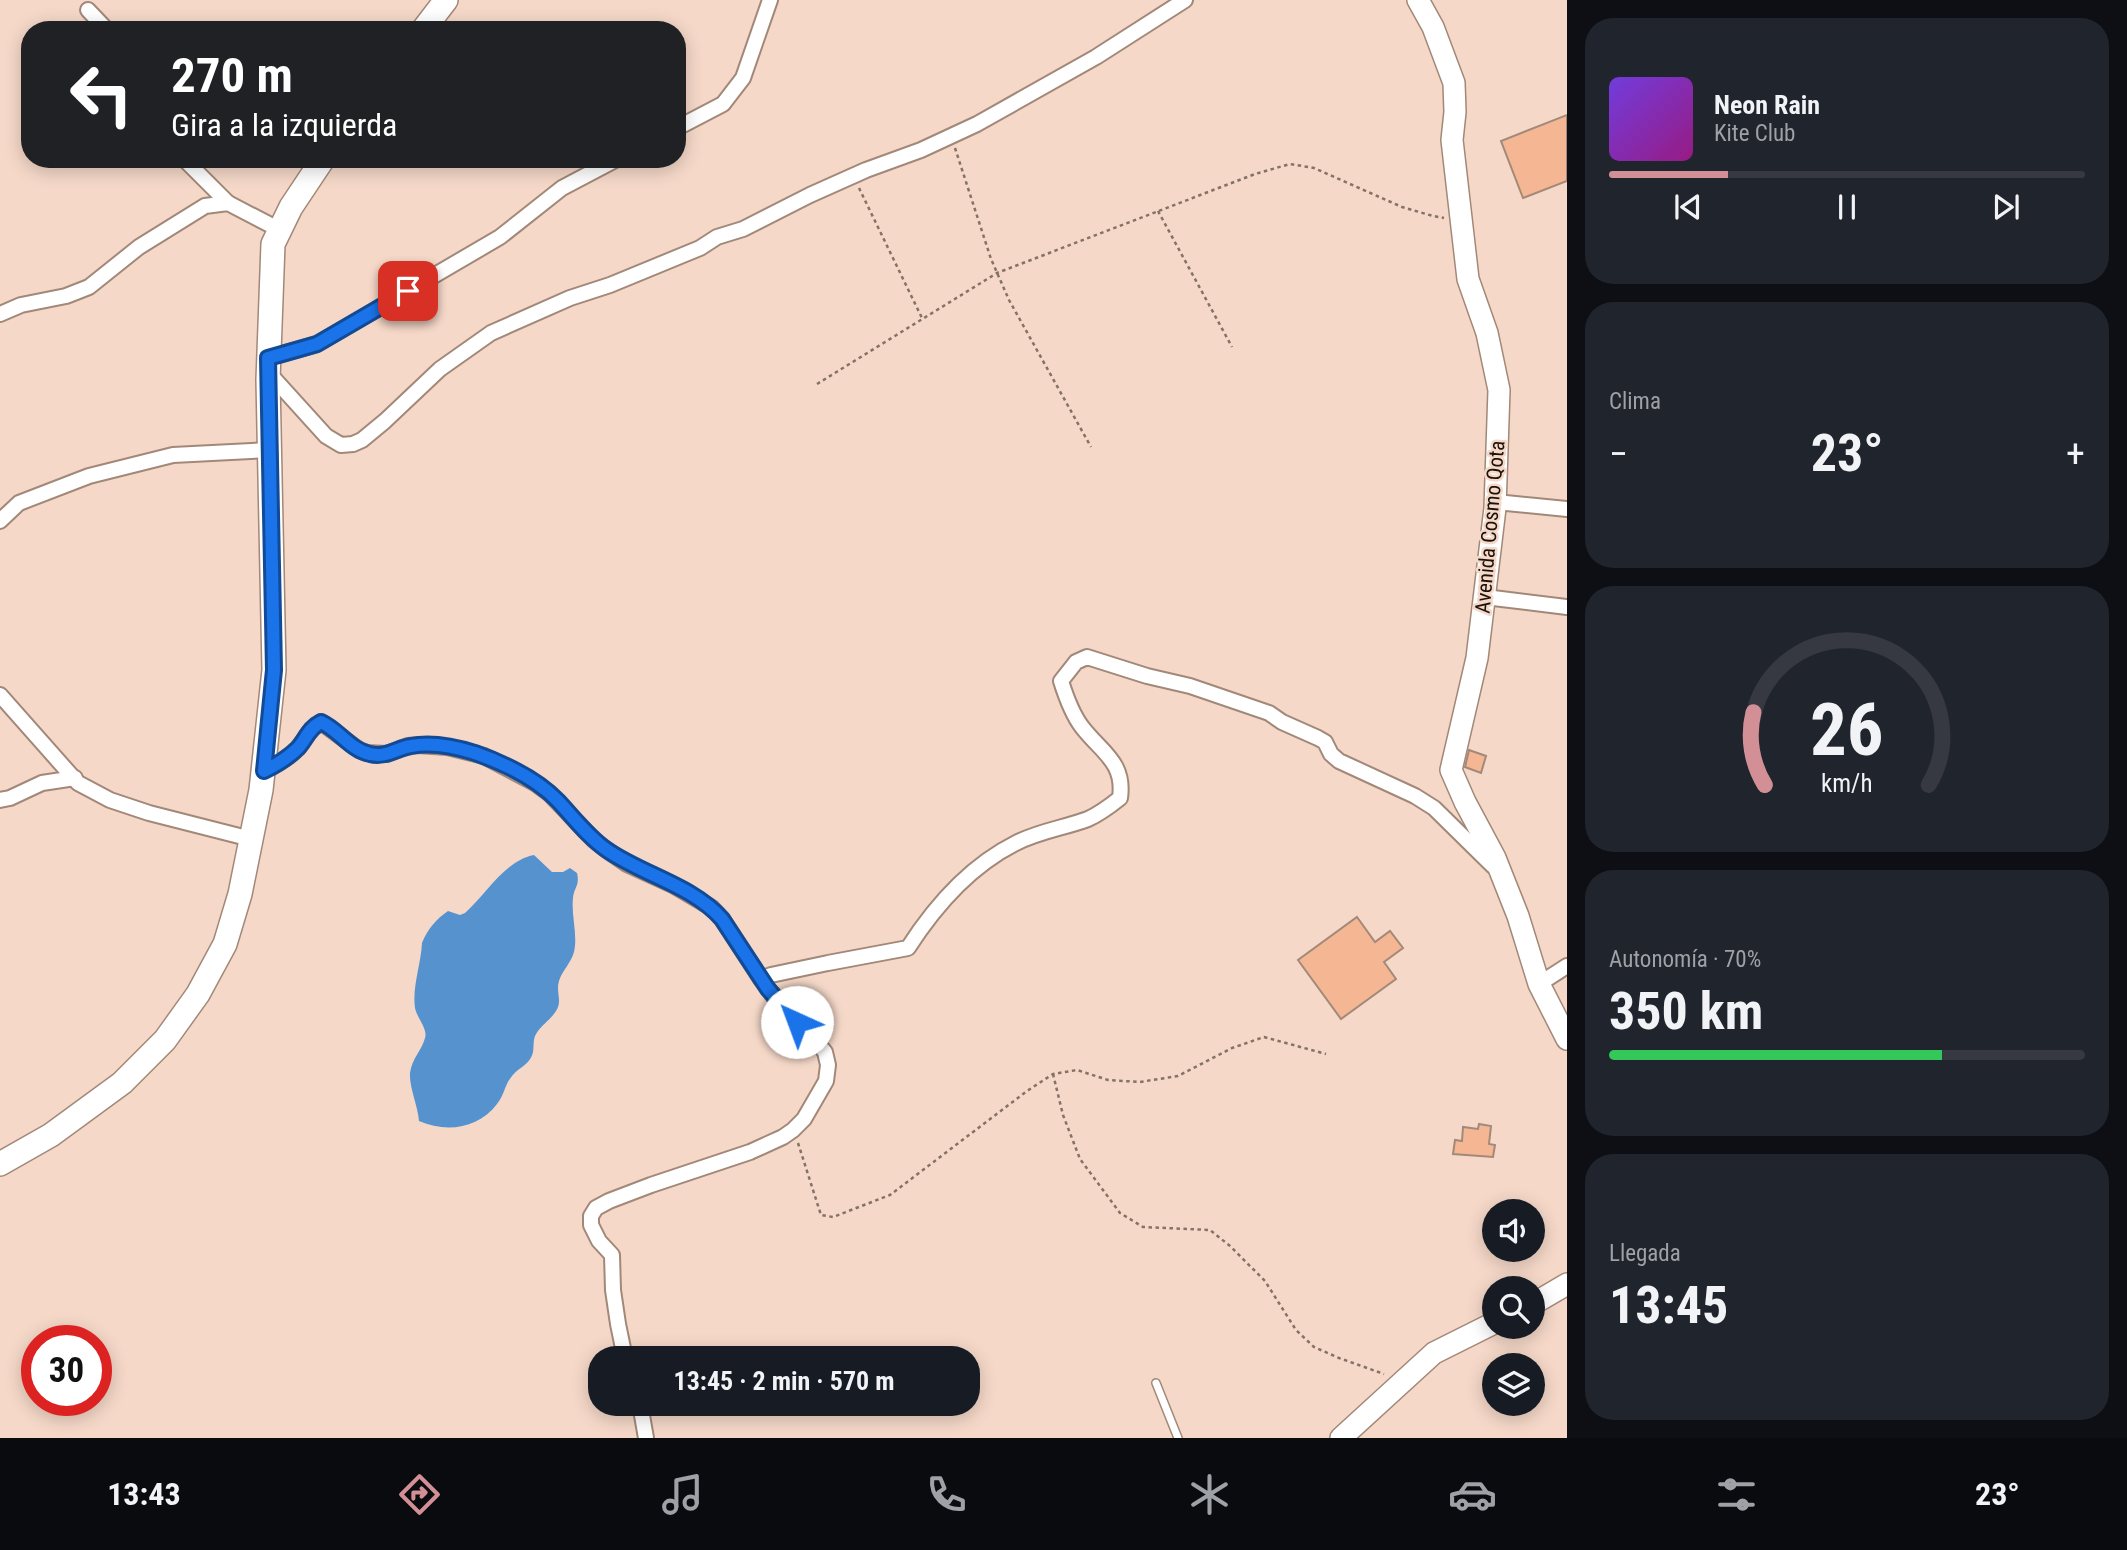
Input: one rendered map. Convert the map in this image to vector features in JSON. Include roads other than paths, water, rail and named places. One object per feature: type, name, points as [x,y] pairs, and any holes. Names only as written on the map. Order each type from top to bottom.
[{"type":"main road","points":[[430,21],[446,0]]},
{"type":"main road","points":[[0,1164],[51,1135],[122,1083],[165,1040],[198,994],[225,944],[240,894],[264,771],[274,670],[268,365],[273,244],[291,207],[317,168]]},
{"type":"street","points":[[686,123],[723,104],[743,78],[770,0]]},
{"type":"street","points":[[600,168],[562,188],[500,237],[317,344],[268,365],[326,436],[341,445],[353,444],[385,421],[440,369],[492,333],[570,298],[700,248],[717,237],[743,229],[810,195],[977,124],[1096,57],[1185,0]]},
{"type":"street","name":"Avenida Cosmo Qota","points":[[1418,0],[1433,27],[1454,83],[1452,140],[1468,279],[1488,333],[1499,390],[1496,502],[1485,597],[1477,658],[1451,770],[1501,874],[1518,916],[1539,984],[1567,1039]]},
{"type":"street","points":[[88,10],[98,21]]},
{"type":"street","points":[[193,168],[228,203],[280,230]]},
{"type":"street","points":[[0,314],[21,305],[66,296],[89,287],[139,247],[186,217],[205,206],[228,203]]},
{"type":"street","points":[[0,521],[19,503],[89,476],[173,455],[269,450]]},
{"type":"street","points":[[1496,502],[1567,509]]},
{"type":"street","points":[[1485,597],[1567,607]]},
{"type":"street","points":[[761,979],[908,948],[934,911],[982,865],[1016,843],[1053,828],[1089,818],[1120,798],[1122,783],[1118,768],[1080,725],[1067,701],[1061,681],[1076,662],[1087,657],[1189,686],[1269,713],[1282,722],[1318,737],[1339,761],[1415,796],[1434,808],[1501,874]]},
{"type":"street","points":[[0,695],[78,783],[110,800],[149,813],[251,839]]},
{"type":"street","points":[[264,771],[290,755],[312,728],[321,722],[367,754],[387,754],[408,746],[434,746],[471,752],[494,761],[550,794],[604,848],[712,908],[780,1005],[825,1052],[828,1065],[826,1081],[814,1105],[793,1130],[750,1152],[641,1189],[596,1208],[591,1216],[591,1225],[599,1241],[612,1255],[616,1313],[623,1346]]},
{"type":"street","points":[[0,800],[42,783],[75,778]]},
{"type":"street","points":[[1539,984],[1567,966]]},
{"type":"street","points":[[1545,1297],[1567,1283]]},
{"type":"street","points":[[1341,1438],[1434,1353],[1482,1329]]},
{"type":"street","points":[[642,1416],[646,1438]]},
{"type":"lane","points":[[1156,1383],[1178,1438]]},
{"type":"water","points":[[534,855],[552,872],[563,872],[570,868],[578,877],[573,905],[575,946],[573,956],[559,981],[558,1007],[535,1036],[529,1060],[512,1076],[499,1101],[481,1119],[471,1124],[451,1127],[419,1121],[410,1073],[426,1035],[414,1000],[424,938],[432,925],[444,914],[448,911],[460,915],[465,913],[505,871],[523,858]]}]
